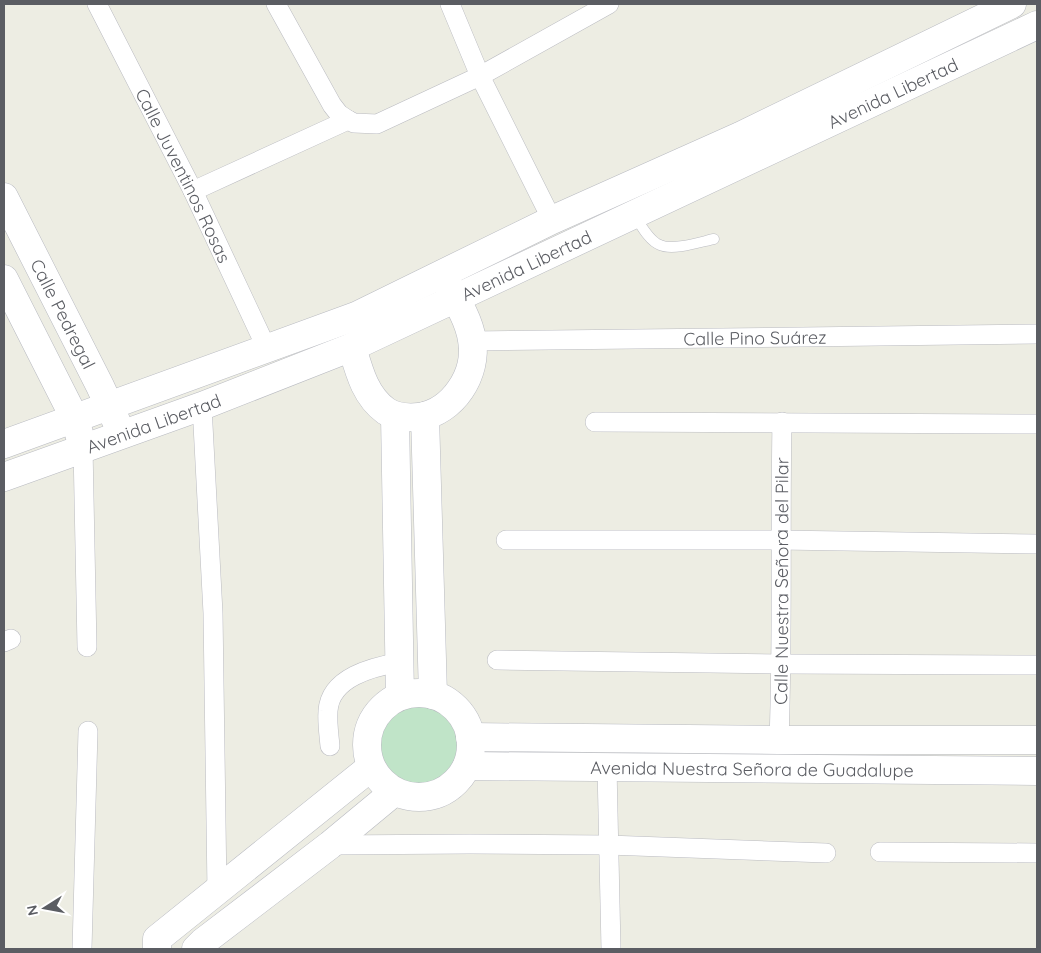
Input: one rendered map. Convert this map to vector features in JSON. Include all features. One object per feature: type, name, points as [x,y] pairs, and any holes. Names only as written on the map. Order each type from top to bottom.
[{"type":"street","name":"Calle Juventinos Rosas","points":[[97,4],[193,191],[267,349]]},
{"type":"street","points":[[276,4],[332,105],[339,114],[354,123],[376,124],[480,76],[609,4]]},
{"type":"street","points":[[450,4],[480,76],[552,220]]},
{"type":"street","name":"Avenida Libertad","points":[[4,444],[356,316],[552,220],[740,136],[1012,4]]},
{"type":"street","name":"Avenida Libertad","points":[[4,477],[83,447],[202,406],[352,348],[1037,25]]},
{"type":"street","points":[[193,191],[348,120]]},
{"type":"street","name":"Calle Pedregal","points":[[4,196],[109,406],[121,434]]},
{"type":"street","points":[[352,348],[362,379],[369,393],[385,410],[395,416],[411,418],[425,416],[447,405],[462,387],[471,365],[472,341],[467,323],[442,275]]},
{"type":"street","name":"Calle Pedregal","points":[[4,279],[75,419],[83,447]]},
{"type":"street","name":"Calle Pino Suárez","points":[[472,341],[1037,334]]},
{"type":"street","points":[[202,406],[212,613],[217,891]]},
{"type":"street","points":[[395,416],[400,696]]},
{"type":"street","points":[[425,416],[433,695]]},
{"type":"street","points":[[595,422],[1037,424]]},
{"type":"street","name":"Calle Nuestra Señora del Pilar","points":[[779,740],[782,664],[780,540],[782,422]]},
{"type":"street","points":[[83,447],[87,647]]},
{"type":"street","points":[[506,540],[780,540],[1037,544]]},
{"type":"street","points":[[497,660],[1037,665]]},
{"type":"street","points":[[330,746],[328,710],[334,691],[348,679],[364,672],[400,662]]},
{"type":"street","points":[[417,693],[433,695],[446,701],[458,710],[466,723],[470,737],[467,766],[457,781],[444,792],[428,798],[411,798],[394,792],[381,781],[371,767],[367,750],[368,733],[374,717],[386,704],[400,696],[417,693]]},
{"type":"street","points":[[82,949],[88,730]]},
{"type":"street","name":"Avenida Nuestra Señora de Guadalupe","points":[[470,737],[1037,740]]},
{"type":"street","name":"Avenida Nuestra Señora de Guadalupe","points":[[467,766],[1037,771]]},
{"type":"street","points":[[153,946],[217,891],[371,767]]},
{"type":"street","points":[[607,767],[611,949]]},
{"type":"street","points":[[196,949],[202,942],[330,845],[394,792]]},
{"type":"street","points":[[330,845],[608,845],[826,853]]},
{"type":"street","points":[[880,852],[1037,853]]},
{"type":"lane","points":[[634,215],[648,235],[659,245],[673,247],[714,239]]},
{"type":"green space","points":[[417,704],[433,707],[446,716],[455,729],[458,745],[455,761],[446,774],[433,783],[417,786],[401,783],[388,774],[379,761],[376,745],[379,729],[388,716],[401,707]]}]
